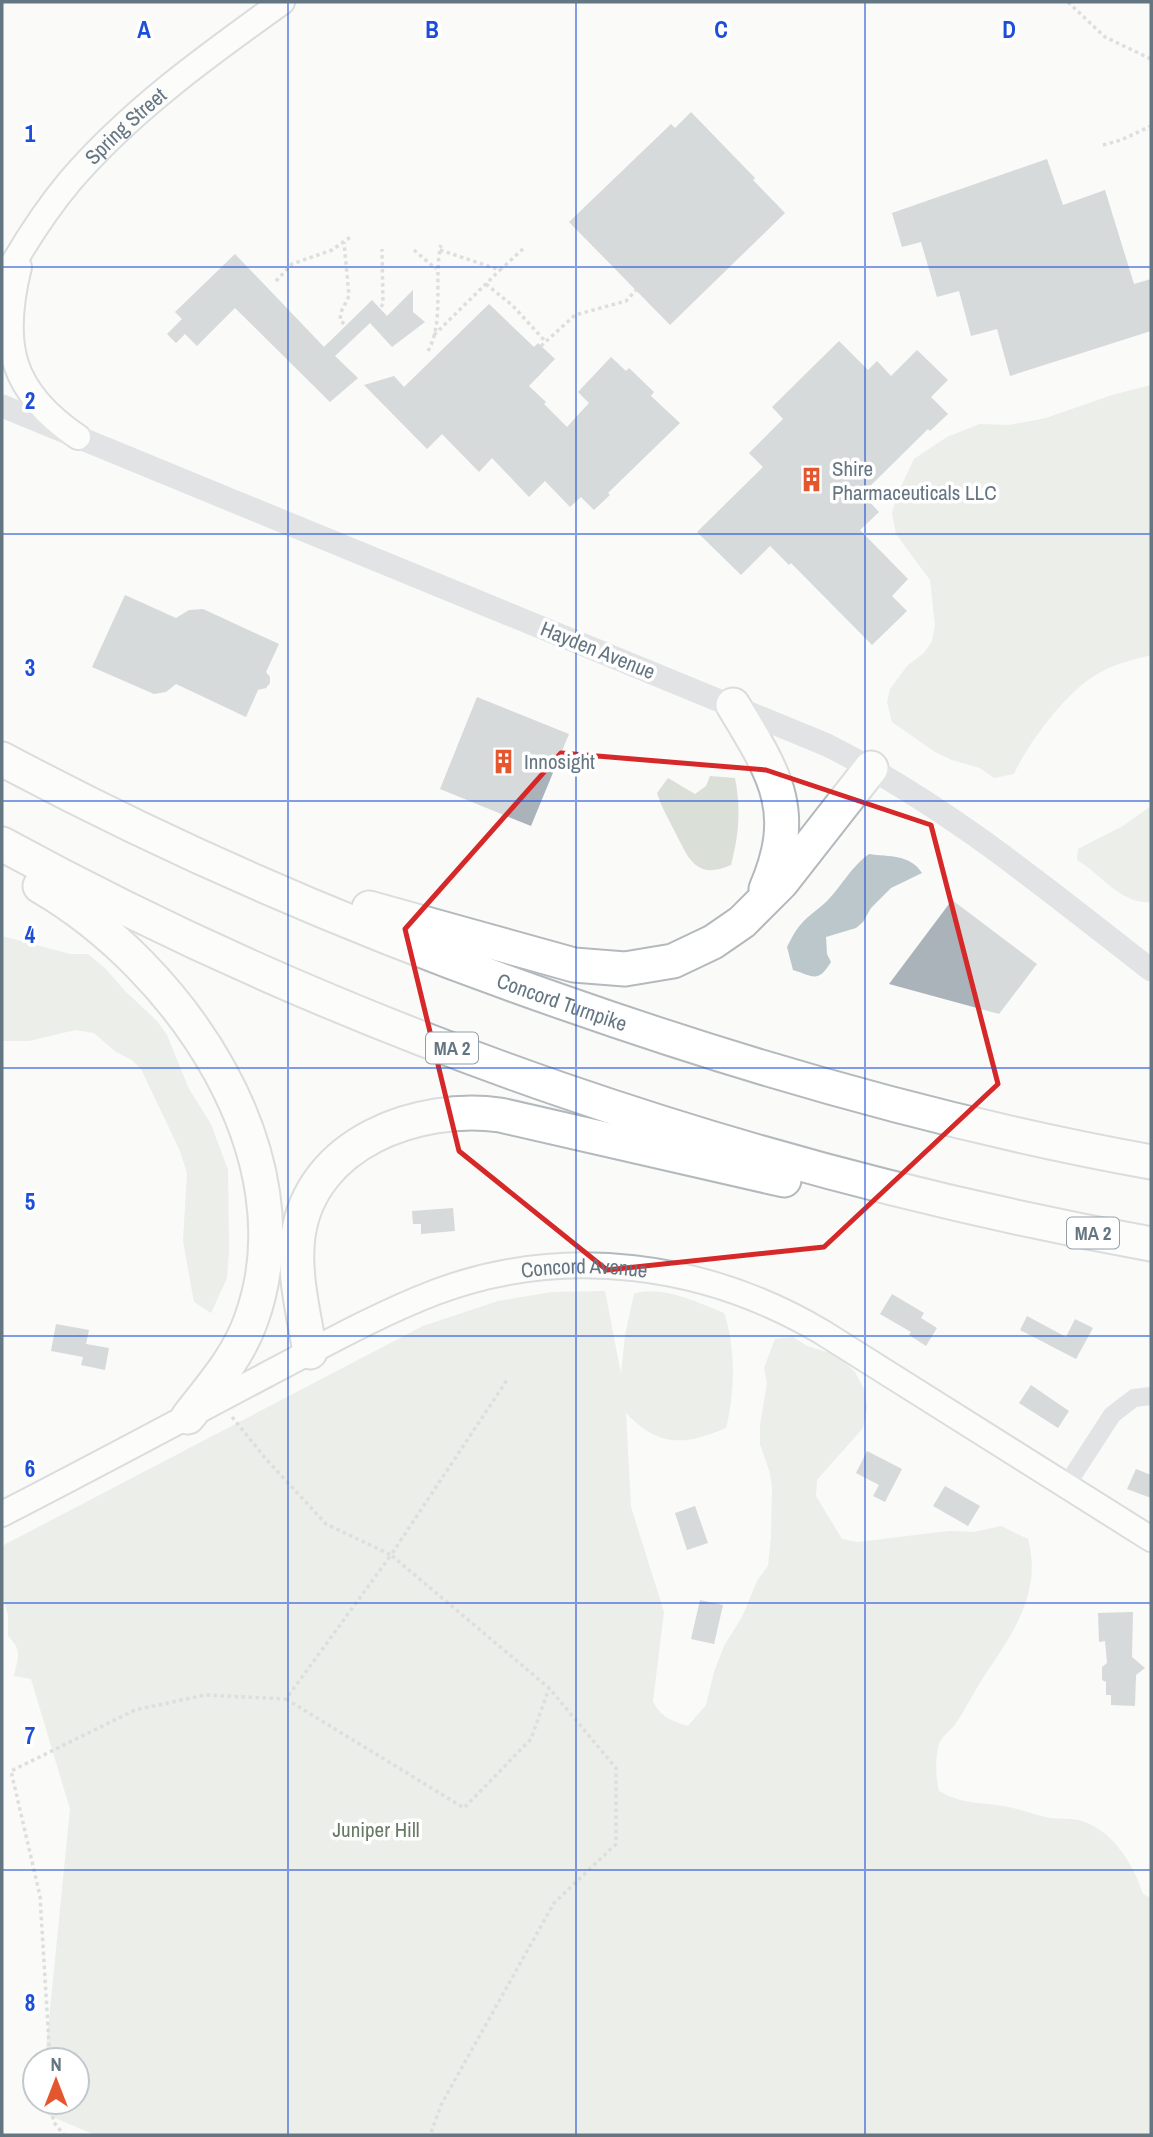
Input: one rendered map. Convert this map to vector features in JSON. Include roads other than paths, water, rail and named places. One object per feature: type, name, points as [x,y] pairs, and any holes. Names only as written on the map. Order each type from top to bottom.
[{"type":"highway","points":[[733,705],[767,763],[781,806],[779,853],[761,901]]},
{"type":"highway","name":"Concord Turnpike","points":[[2,759],[129,823],[264,885],[471,969],[588,1012],[823,1086],[943,1117],[1151,1162]]},
{"type":"highway","points":[[264,885],[356,904],[552,961],[614,969],[654,965],[692,953],[733,929],[781,883],[871,768]]},
{"type":"highway","name":"MA 2","points":[[2,844],[234,958],[464,1053],[584,1096],[702,1135],[924,1195],[1151,1244]]},
{"type":"highway","points":[[2,857],[28,879],[67,901],[95,922],[124,947],[158,983],[185,1018],[213,1062],[233,1101],[254,1154],[262,1183],[267,1220],[259,1294],[238,1350],[188,1417]]},
{"type":"highway","points":[[310,1352],[299,1285],[297,1253],[299,1233],[308,1203],[324,1176],[347,1153],[385,1130],[418,1118],[456,1112],[500,1115],[831,1192],[924,1195]]},
{"type":"main road","name":"Spring Street","points":[[2,283],[26,243],[71,181],[118,132],[181,78],[282,2]]},
{"type":"main road","points":[[26,243],[9,309],[8,332],[12,355],[19,376],[38,404],[78,437]]},
{"type":"main road","name":"Concord Avenue","points":[[2,1514],[310,1352],[421,1298],[482,1278],[524,1270],[578,1265],[659,1270],[727,1287],[795,1317],[1151,1539]]},
{"type":"street","name":"Hayden Avenue","points":[[2,406],[811,737],[913,792],[975,834],[1151,970]]},
{"type":"street","points":[[1066,1486],[1112,1415],[1134,1398],[1151,1396]]},
{"type":"place","name":"Shire Pharmaceuticals LLC","points":[[812,480]]},
{"type":"place","name":"Innosight","points":[[504,761]]},
{"type":"park label","name":"Juniper Hill","points":[[376,1829]]}]
